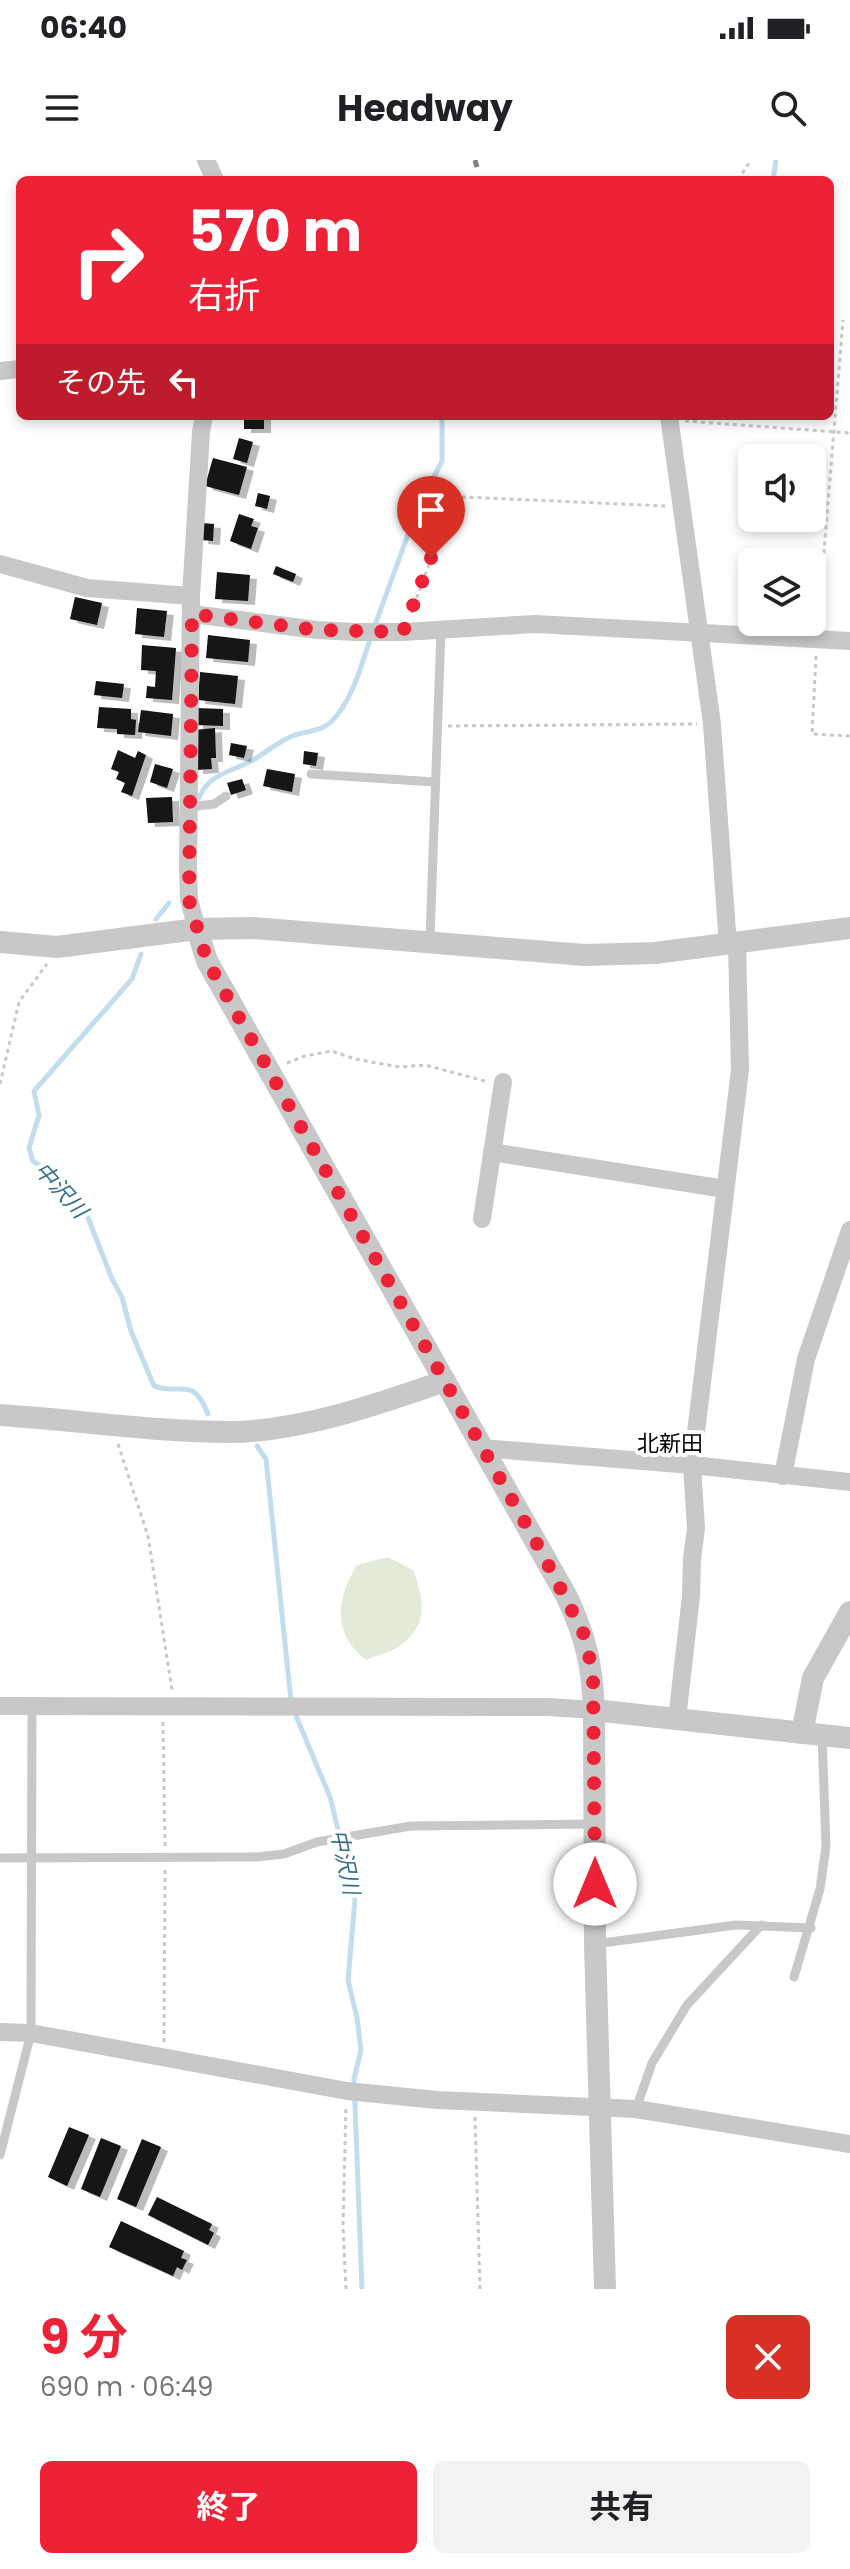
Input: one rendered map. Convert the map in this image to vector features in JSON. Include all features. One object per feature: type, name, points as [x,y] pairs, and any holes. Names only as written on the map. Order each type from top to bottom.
[{"type":"street","points":[[203,420],[192,605],[189,807],[189,900],[197,929],[207,961],[567,1597],[583,1632],[593,1672],[595,1944],[605,2289]]},
{"type":"street","points":[[669,420],[712,724],[740,1070],[692,1465],[696,1528],[677,1719]]},
{"type":"street","points":[[0,564],[87,588],[355,632],[535,624],[850,641]]},
{"type":"street","points":[[0,942],[57,947],[197,929],[253,928],[584,955],[655,953],[850,928]]},
{"type":"street","points":[[482,1219],[503,1082]]},
{"type":"street","points":[[492,1152],[725,1189]]},
{"type":"street","points":[[783,1476],[806,1359],[850,1230]]},
{"type":"street","points":[[0,1415],[112,1426],[232,1432],[276,1428],[375,1405],[445,1381]]},
{"type":"street","points":[[482,1448],[850,1482]]},
{"type":"street","points":[[812,1734],[813,1678],[850,1612]]},
{"type":"street","points":[[0,1706],[548,1707],[850,1738]]},
{"type":"street","points":[[0,2032],[31,2033],[347,2091],[636,2109],[850,2144]]},
{"type":"lane","points":[[430,944],[441,629]]},
{"type":"lane","points":[[311,774],[435,782]]},
{"type":"lane","points":[[189,807],[214,804],[226,796]]},
{"type":"lane","points":[[0,2155],[31,2033],[32,1705]]},
{"type":"lane","points":[[794,1977],[811,1928],[826,1846],[812,1734]]},
{"type":"lane","points":[[0,1858],[257,1857],[284,1854],[317,1842],[411,1826],[594,1824]]},
{"type":"lane","points":[[595,1944],[736,1925],[811,1928]]},
{"type":"lane","points":[[636,2109],[652,2063],[687,2005],[761,1925]]},
{"type":"path","points":[[843,320],[812,734],[850,736]]},
{"type":"path","points":[[693,420],[850,433]]},
{"type":"path","points":[[401,632],[456,500],[464,497],[681,507]]},
{"type":"path","points":[[437,726],[712,724]]},
{"type":"path","points":[[0,1084],[19,1002],[57,947]]},
{"type":"path","points":[[269,1071],[305,1056],[332,1051],[380,1064],[400,1067],[425,1065],[475,1081],[503,1082]]},
{"type":"path","points":[[112,1426],[148,1536],[169,1706],[164,2057]]},
{"type":"path","points":[[346,2289],[343,2226],[347,2091]]},
{"type":"path","points":[[475,2101],[480,2289]]},
{"type":"green space","points":[[388,1557],[413,1570],[420,1591],[420,1620],[401,1645],[366,1660],[347,1639],[341,1616],[342,1603],[357,1565]]},
{"type":"building","points":[[244,420],[264,420],[264,429],[244,429]]},
{"type":"building","points":[[239,438],[253,442],[247,463],[233,459]]},
{"type":"building","points":[[213,458],[247,467],[239,495],[205,486]]},
{"type":"building","points":[[258,493],[270,496],[267,509],[255,506]]},
{"type":"building","points":[[239,514],[254,519],[251,526],[258,528],[251,549],[230,541]]},
{"type":"building","points":[[202,523],[214,524],[213,541],[201,540]]},
{"type":"building","points":[[276,566],[296,574],[293,582],[273,574]]},
{"type":"building","points":[[217,572],[250,575],[248,601],[215,599]]},
{"type":"building","points":[[75,597],[102,603],[97,625],[70,619]]},
{"type":"building","points":[[137,608],[167,611],[164,637],[135,634]]},
{"type":"building","points":[[208,635],[250,640],[248,662],[206,658]]},
{"type":"building","points":[[142,645],[176,648],[172,700],[146,698],[147,686],[155,687],[156,671],[141,670]]},
{"type":"building","points":[[200,672],[238,676],[235,704],[198,700]]},
{"type":"building","points":[[96,681],[124,684],[122,698],[94,695]]},
{"type":"building","points":[[99,707],[131,709],[131,719],[136,720],[135,735],[117,734],[117,729],[97,728]]},
{"type":"building","points":[[196,708],[223,709],[223,726],[196,725]]},
{"type":"building","points":[[141,710],[173,714],[171,736],[138,732]]},
{"type":"building","points":[[215,728],[216,758],[211,758],[212,769],[196,770],[194,730]]},
{"type":"building","points":[[231,743],[247,746],[244,758],[229,755]]},
{"type":"building","points":[[118,750],[135,758],[138,751],[146,755],[132,796],[121,792],[125,783],[116,779],[119,772],[111,769]]},
{"type":"building","points":[[304,751],[318,753],[316,766],[303,764]]},
{"type":"building","points":[[155,764],[173,769],[167,788],[150,782]]},
{"type":"building","points":[[267,769],[295,774],[292,792],[263,786]]},
{"type":"building","points":[[242,779],[246,790],[231,795],[227,783]]},
{"type":"building","points":[[172,797],[173,822],[148,823],[146,798]]},
{"type":"building","points":[[69,2127],[89,2135],[67,2186],[48,2177]]},
{"type":"building","points":[[101,2138],[121,2146],[100,2197],[81,2189]]},
{"type":"building","points":[[142,2139],[161,2147],[136,2207],[117,2199]]},
{"type":"building","points":[[157,2197],[212,2224],[209,2230],[214,2233],[208,2245],[148,2215]]},
{"type":"building","points":[[121,2221],[184,2251],[181,2258],[187,2260],[182,2270],[177,2267],[173,2276],[109,2247]]},
{"type":"waterway","name":"中沢川","points":[[774,176],[776,160]]},
{"type":"waterway","name":"中沢川","points":[[374,628],[418,507],[442,461],[442,420]]},
{"type":"waterway","name":"中沢川","points":[[199,798],[215,778],[253,760],[290,737],[322,728],[331,722],[351,693],[371,637]]},
{"type":"waterway","name":"中沢川","points":[[156,919],[169,903]]},
{"type":"waterway","name":"中沢川","points":[[141,954],[132,979],[34,1091],[39,1115],[29,1148],[33,1161],[45,1169],[85,1210],[122,1297],[131,1331],[154,1386],[191,1391],[197,1395],[208,1414]]},
{"type":"waterway","name":"中沢川","points":[[257,1446],[266,1459],[291,1701]]},
{"type":"waterway","name":"中沢川","points":[[294,1711],[330,1797],[355,1899],[348,1980],[361,2050],[354,2079],[362,2289]]},
{"type":"railway","points":[[475,160],[477,167]]},
{"type":"district","name":"北新田","points":[[670,1443]]},
{"type":"route","points":[[431,558],[403,632],[317,630],[192,614],[189,900],[207,961],[567,1597],[583,1632],[593,1672],[595,1884]]}]
